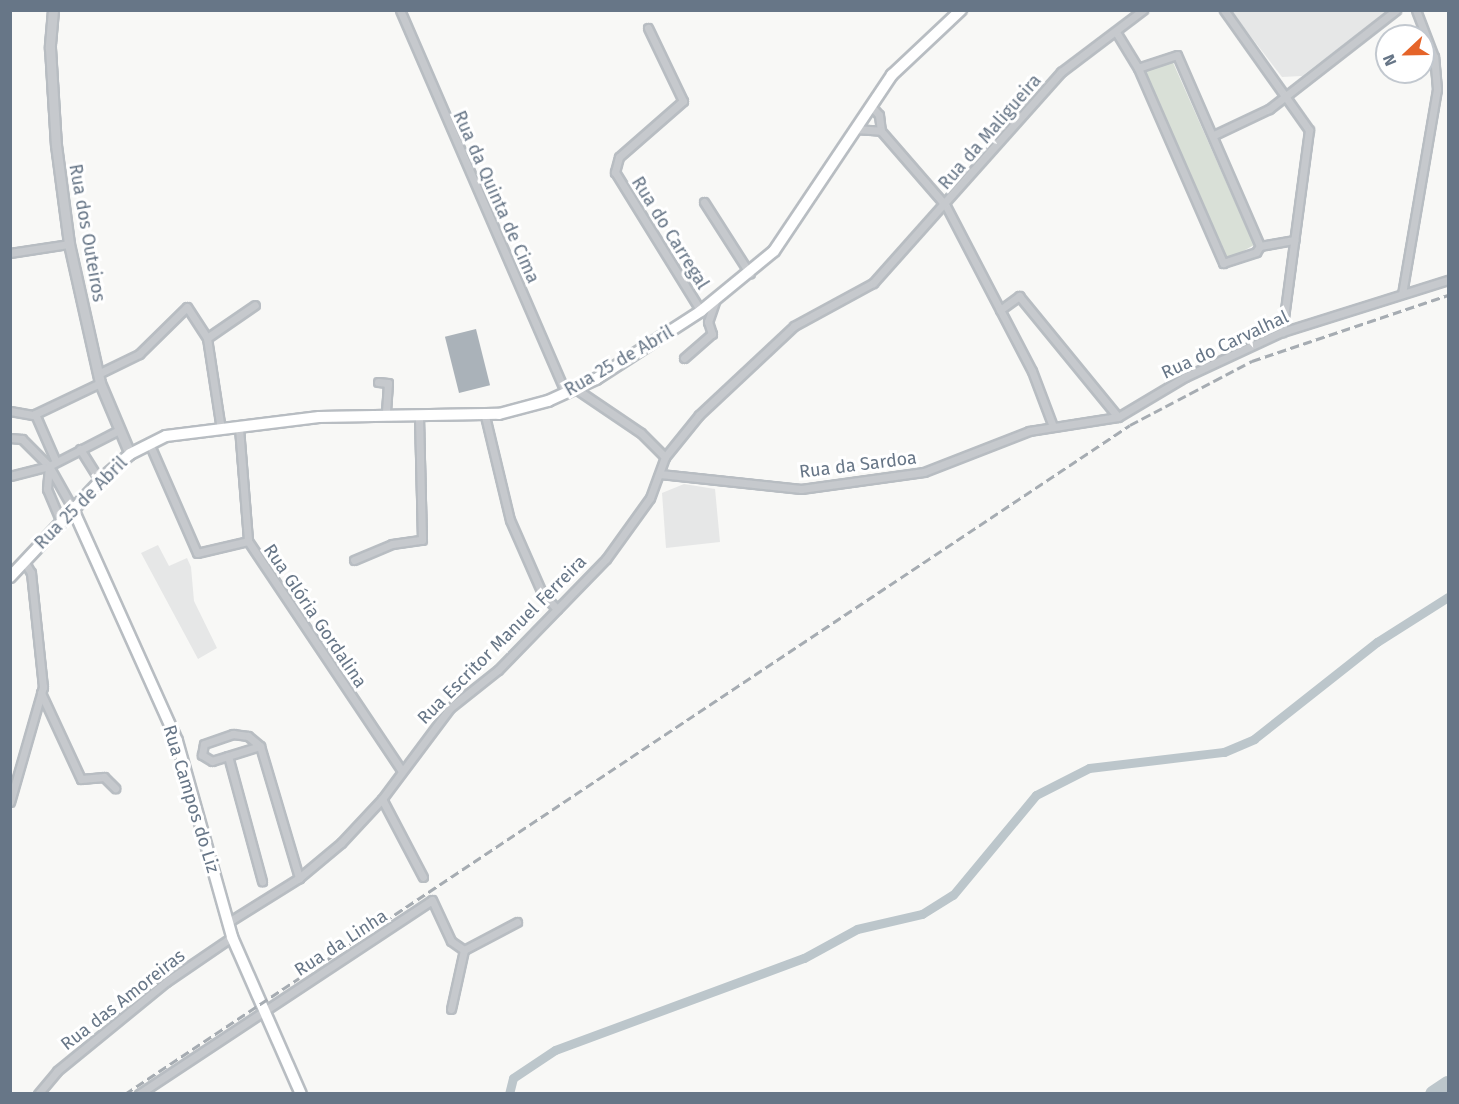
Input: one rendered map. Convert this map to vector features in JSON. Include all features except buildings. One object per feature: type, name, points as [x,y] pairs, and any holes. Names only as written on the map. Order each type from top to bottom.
[{"type":"main road","name":"Rua 25 de Abril","points":[[11,576],[60,519],[130,454],[149,443],[176,434],[386,415],[485,416],[571,391],[701,311],[750,274],[789,232],[870,105],[914,50],[961,11]]},
{"type":"main road","name":"Rua Campos do Liz","points":[[72,507],[177,741],[227,923],[301,1094]]},
{"type":"street","name":"Rua dos Outeiros","points":[[53,10],[50,48],[55,135],[69,244],[99,379],[130,454]]},
{"type":"street","name":"Rua da Quinta de Cima","points":[[400,10],[571,391]]},
{"type":"street","name":"Rua da Maligueira","points":[[665,457],[699,415],[774,343],[815,312],[873,283],[946,207],[1046,89],[1143,10]]},
{"type":"street","points":[[1224,10],[1286,93],[1310,130],[1282,332]]},
{"type":"street","points":[[1214,135],[1269,110],[1286,93],[1396,10]]},
{"type":"street","points":[[1402,294],[1437,89],[1434,57],[1416,10]]},
{"type":"street","points":[[648,28],[683,101]]},
{"type":"street","points":[[1116,32],[1138,68],[1223,263],[1260,246],[1294,240]]},
{"type":"street","points":[[1138,68],[1175,53],[1214,135],[1260,246]]},
{"type":"street","name":"Rua do Carregal","points":[[690,97],[619,157],[615,172],[701,311]]},
{"type":"street","points":[[870,105],[879,115],[881,131],[946,207],[1032,371],[1052,424]]},
{"type":"street","points":[[855,129],[881,131]]},
{"type":"street","points":[[704,202],[750,274]]},
{"type":"street","points":[[10,253],[69,244]]},
{"type":"street","name":"Rua do Carvalhal","points":[[1052,424],[1118,417],[1185,377],[1282,332],[1449,280]]},
{"type":"street","points":[[1000,310],[1019,296],[1118,417]]},
{"type":"street","points":[[684,358],[712,334],[708,322],[716,299]]},
{"type":"street","points":[[207,338],[255,304]]},
{"type":"street","points":[[10,411],[35,414],[99,379],[139,354],[187,307],[207,338],[221,429]]},
{"type":"street","points":[[378,382],[388,383],[386,415]]},
{"type":"street","points":[[571,391],[641,433],[665,457]]},
{"type":"street","points":[[35,414],[52,464],[72,507]]},
{"type":"street","points":[[354,560],[392,544],[422,540],[419,414]]},
{"type":"street","points":[[485,416],[510,520],[542,592],[557,609]]},
{"type":"street","name":"Rua da Sardoa","points":[[660,474],[778,489],[867,482],[932,470],[1052,424]]},
{"type":"street","name":"Rua Glória Gordalina","points":[[239,428],[248,542],[402,771]]},
{"type":"street","points":[[10,476],[52,464],[119,430]]},
{"type":"street","points":[[10,438],[22,439],[52,464]]},
{"type":"street","points":[[149,443],[197,553],[248,542]]},
{"type":"street","points":[[80,448],[100,481]]},
{"type":"street","name":"Rua Escritor Manuel Ferreira","points":[[227,923],[299,878],[382,799],[450,708],[498,670],[626,536],[660,474],[665,457]]},
{"type":"street","points":[[52,464],[47,489],[60,519]]},
{"type":"street","points":[[24,561],[31,573],[41,693],[81,779],[104,777],[115,788]]},
{"type":"street","points":[[10,802],[41,693]]},
{"type":"street","points":[[260,746],[207,761],[202,747],[238,734],[260,746],[299,878]]},
{"type":"street","points":[[228,756],[262,881]]},
{"type":"street","points":[[382,799],[423,877]]},
{"type":"street","name":"Rua da Linha","points":[[139,1094],[432,900],[452,941],[464,950]]},
{"type":"street","points":[[451,1009],[464,950],[517,921]]},
{"type":"street","name":"Rua das Amoreiras","points":[[38,1094],[57,1071],[166,982],[232,937]]},
{"type":"shaded area","points":[[1231,11],[1388,11],[1302,76],[1282,77]]},
{"type":"shaded area","points":[[1171,58],[1254,245],[1231,258],[1224,255],[1144,72]]},
{"type":"shaded area","points":[[684,484],[715,489],[720,542],[666,548],[662,493]]},
{"type":"shaded area","points":[[158,545],[169,566],[187,558],[191,567],[194,601],[217,648],[198,659],[141,553]]},
{"type":"waterway","points":[[509,1094],[513,1078],[555,1050],[804,958],[857,929],[922,914],[953,895],[1036,795],[1089,768],[1224,752],[1254,739],[1377,642],[1448,597]]},
{"type":"waterway","points":[[1433,1094],[1448,1084]]},
{"type":"railway","points":[[125,1094],[1130,425],[1252,361],[1448,295]]}]
